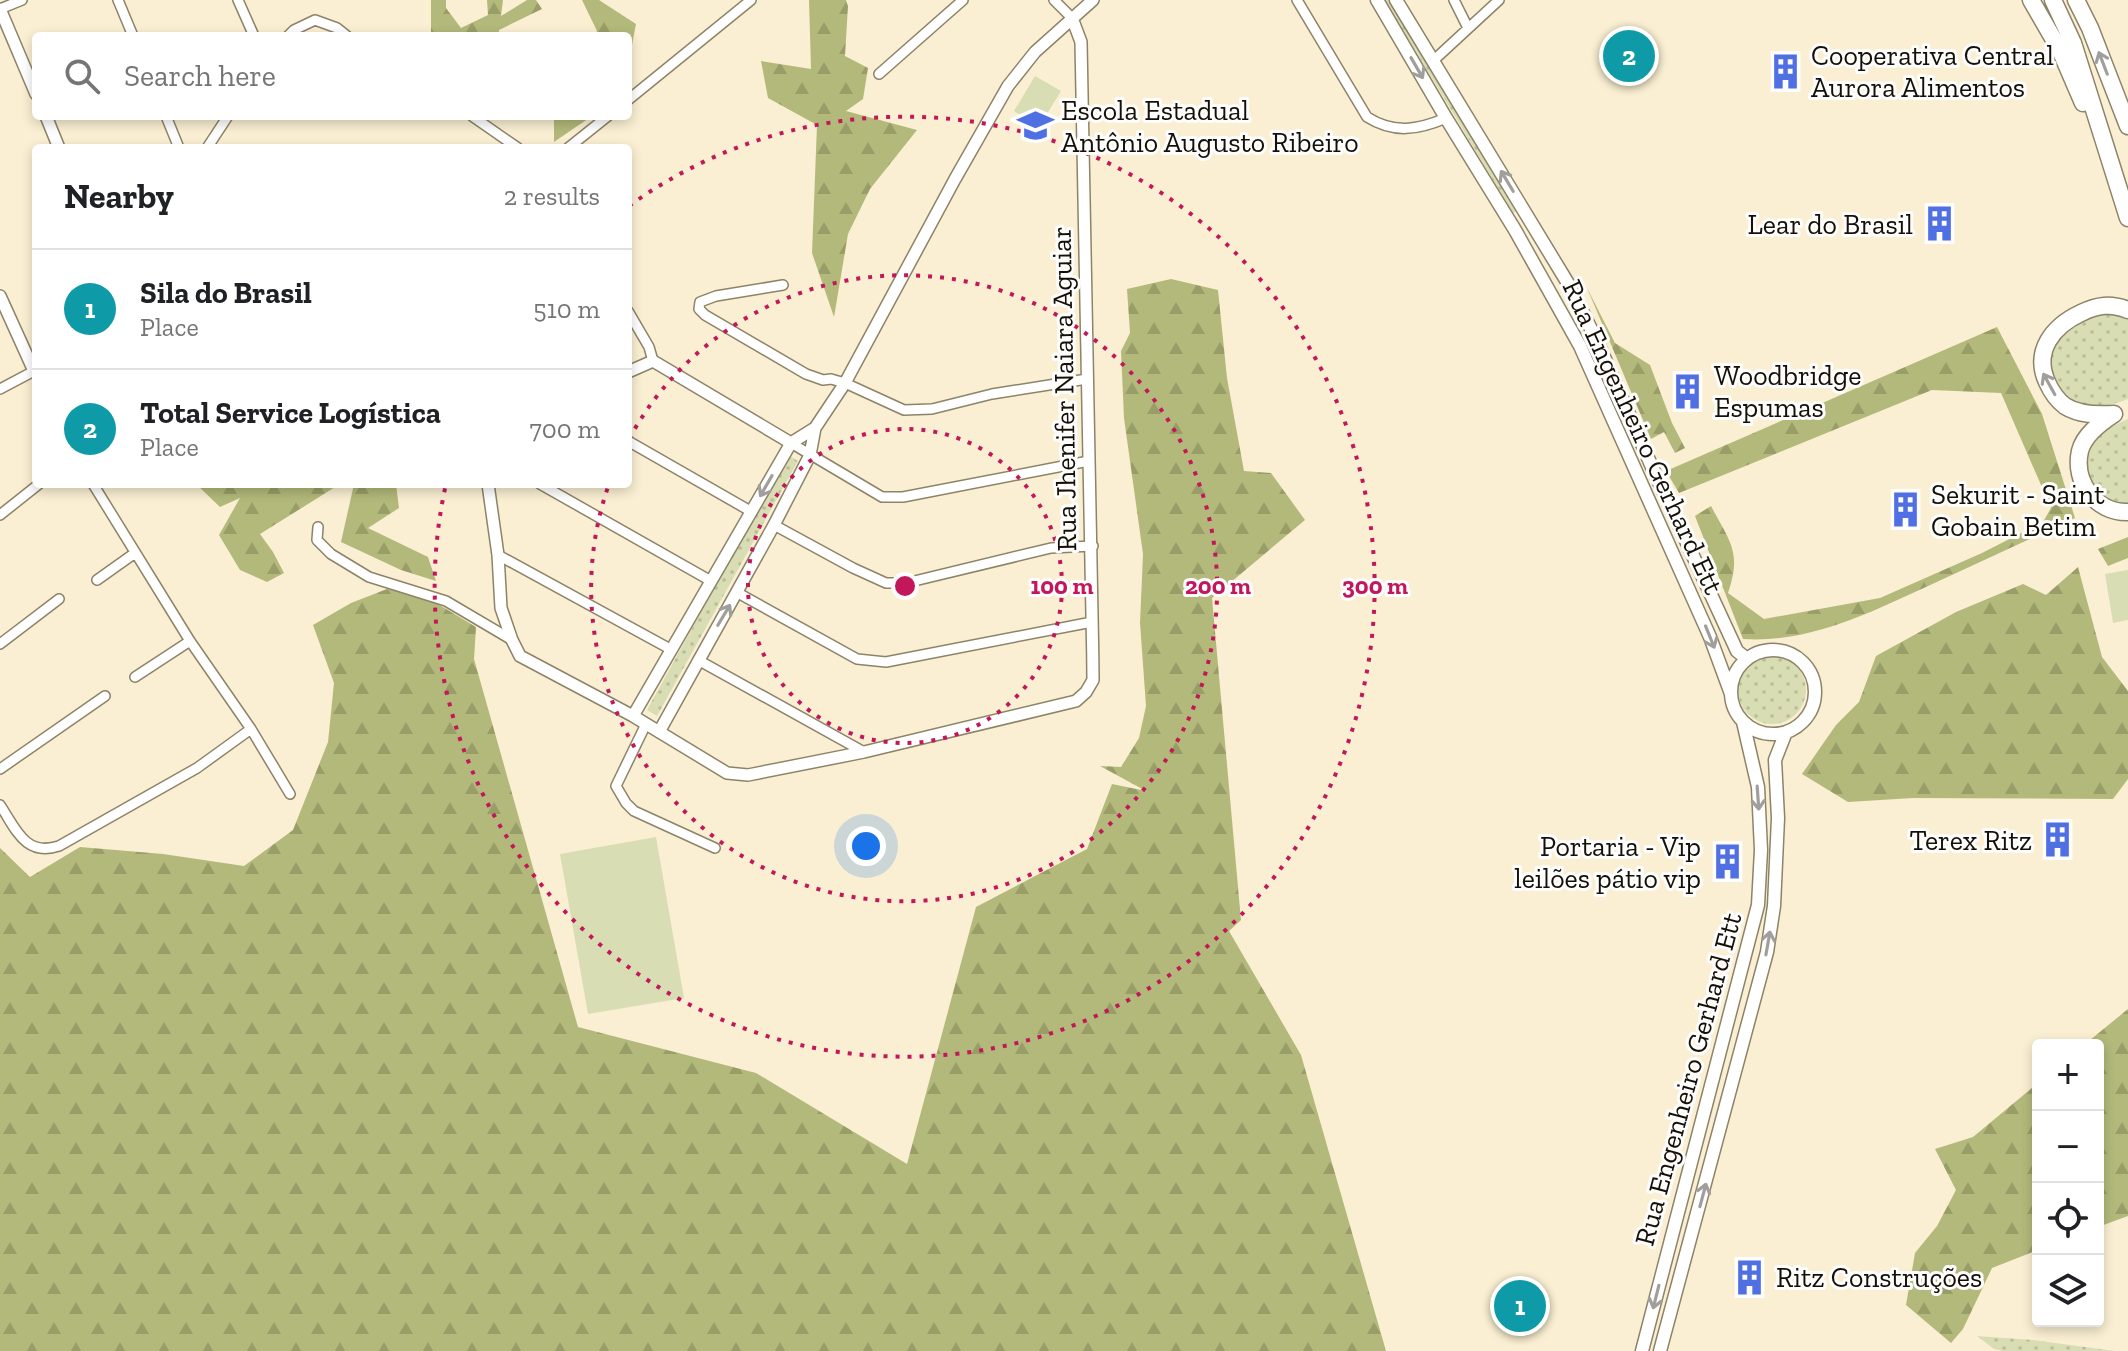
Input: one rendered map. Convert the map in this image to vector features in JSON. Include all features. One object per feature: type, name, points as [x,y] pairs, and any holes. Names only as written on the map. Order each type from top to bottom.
[{"type":"highway","points":[[2031,0],[2061,52],[2082,101],[2107,147]]},
{"type":"highway","points":[[2053,0],[2073,43],[2128,218]]},
{"type":"highway","points":[[2076,0],[2128,126]]},
{"type":"highway","points":[[2121,412],[2097,415],[2065,406],[2051,391],[2040,367],[2043,350],[2052,335],[2070,318],[2094,307],[2116,305],[2128,310]]},
{"type":"highway","points":[[2121,412],[2089,434],[2080,450],[2079,476],[2093,500],[2120,513],[2128,512]]},
{"type":"main road","name":"Rua Engenheiro Gerhard Ett","points":[[1377,0],[1515,230],[1580,346],[1710,637],[1743,722],[1758,787],[1761,850],[1758,905],[1642,1351]]},
{"type":"main road","name":"Rua Engenheiro Gerhard Ett","points":[[1396,0],[1569,285],[1737,651],[1747,659],[1758,652],[1772,649],[1785,651],[1807,666],[1813,678],[1815,691],[1808,716],[1786,732],[1775,760],[1778,818],[1774,906],[1767,952],[1660,1351]]},
{"type":"main road","points":[[1552,296],[1569,285]]},
{"type":"main road","points":[[1731,694],[1732,680],[1747,659]]},
{"type":"main road","points":[[1743,722],[1763,733],[1786,732]]},
{"type":"street","points":[[22,0],[0,9],[32,85]]},
{"type":"street","points":[[118,0],[131,32]]},
{"type":"street","points":[[238,0],[252,32]]},
{"type":"street","points":[[632,97],[751,0]]},
{"type":"street","points":[[879,74],[963,0]]},
{"type":"street","points":[[1054,0],[1072,18]]},
{"type":"street","points":[[659,732],[738,593],[810,455],[815,428],[845,383],[1008,86],[1035,52],[1093,0]]},
{"type":"street","points":[[1297,0],[1367,117],[1382,127],[1398,129],[1429,125],[1446,118]]},
{"type":"street","points":[[1454,0],[1468,28]]},
{"type":"street","points":[[1434,60],[1499,0]]},
{"type":"street","name":"Rua Jhenifer Naiara Aguiar","points":[[489,488],[498,555],[501,608],[520,656],[633,716],[727,773],[748,775],[864,752],[1076,701],[1093,680],[1093,546],[1081,42],[1072,18]]},
{"type":"street","points":[[292,32],[315,20],[342,32]]},
{"type":"street","points":[[48,120],[57,144]]},
{"type":"street","points":[[168,120],[177,144]]},
{"type":"street","points":[[210,144],[225,120]]},
{"type":"street","points":[[478,120],[512,144]]},
{"type":"street","points":[[573,144],[603,120]]},
{"type":"street","points":[[783,285],[716,296],[700,302],[699,309],[806,374],[845,383],[904,410],[932,409],[992,394],[1087,379]]},
{"type":"street","points":[[0,296],[32,365]]},
{"type":"street","points":[[632,318],[649,347],[653,361],[882,497],[903,497],[1089,461]]},
{"type":"street","points":[[632,370],[653,361]]},
{"type":"street","points":[[0,389],[32,373]]},
{"type":"street","points":[[633,716],[791,443],[815,428]]},
{"type":"street","points":[[632,443],[752,512]]},
{"type":"street","points":[[0,515],[34,488]]},
{"type":"street","points":[[95,488],[290,794]]},
{"type":"street","points":[[547,488],[711,581]]},
{"type":"street","points":[[774,525],[886,583],[906,583],[1051,548],[1093,546]]},
{"type":"street","points":[[318,527],[317,540],[331,554],[369,577],[446,601],[512,640]]},
{"type":"street","points":[[97,580],[135,553]]},
{"type":"street","points":[[498,555],[672,650]]},
{"type":"street","points":[[738,593],[857,659],[886,662],[1092,622]]},
{"type":"street","points":[[0,644],[59,599]]},
{"type":"street","points":[[135,677],[190,641]]},
{"type":"street","points":[[698,660],[864,752]]},
{"type":"street","points":[[0,769],[105,696]]},
{"type":"street","points":[[646,724],[616,786],[621,795],[634,811],[715,848]]},
{"type":"street","points":[[0,805],[33,848],[47,850],[73,839],[197,768],[251,729]]},
{"type":"green space","points":[[431,0],[446,0],[446,8],[461,28],[488,15],[487,0],[503,0],[501,16],[527,0],[536,0],[542,9],[499,32],[431,32]]},
{"type":"green space","points":[[582,0],[599,0],[636,24],[632,45],[632,32],[597,31]]},
{"type":"green space","points":[[809,0],[846,0],[848,6],[845,56],[868,68],[863,99],[846,111],[917,130],[870,189],[848,234],[834,317],[812,253],[817,125],[768,98],[761,61],[811,69]]},
{"type":"green space","points":[[1385,0],[1392,0],[1519,210],[1513,213]]},
{"type":"green space","points":[[1035,76],[1061,91],[1039,127],[1014,111]]},
{"type":"green space","points":[[554,120],[586,120],[554,142]]},
{"type":"green space","points":[[1171,279],[1218,290],[1227,378],[1244,471],[1271,473],[1305,520],[1212,598],[1241,920],[1229,931],[1301,1055],[1386,1351],[0,1351],[0,848],[30,877],[80,847],[163,854],[244,866],[293,830],[328,742],[334,683],[313,625],[351,603],[387,589],[428,598],[476,627],[474,659],[578,1027],[756,1073],[907,1164],[976,907],[1087,849],[1112,784],[1146,791],[1100,766],[1121,767],[1139,738],[1146,706],[1140,623],[1143,554],[1124,418],[1121,351],[1130,333],[1127,289]]},
{"type":"green space","points":[[1587,288],[1615,343],[1650,365],[1685,448],[1675,453],[1664,432],[1651,439]]},
{"type":"green space","points":[[2095,312],[2128,315],[2128,399],[2090,407],[2056,392],[2048,364],[2056,343],[2067,328]]},
{"type":"green space","points":[[1997,327],[2042,414],[2075,518],[1845,622],[1795,636],[1743,639],[1695,516],[1711,506],[1734,557],[1728,593],[1764,619],[1880,598],[2043,522],[2051,508],[2001,393],[1932,390],[1679,493],[1666,471]]},
{"type":"green space","points":[[2128,419],[2128,508],[2104,499],[2087,478],[2086,455],[2098,433]]},
{"type":"green space","points":[[788,455],[798,461],[657,716],[647,710]]},
{"type":"green space","points":[[200,488],[334,488],[260,534],[284,573],[267,582],[240,570],[219,535],[240,498],[220,507]]},
{"type":"green space","points":[[353,488],[396,488],[399,508],[368,528],[428,557],[436,581],[401,570],[341,542]]},
{"type":"green space","points":[[2128,537],[2128,558],[2108,566],[2098,549]]},
{"type":"green space","points":[[2078,567],[2102,657],[2128,691],[2128,779],[2113,799],[1913,798],[1848,802],[1802,774],[1836,725],[1859,702],[1876,656],[1956,612],[2023,584],[2046,595]]},
{"type":"green space","points":[[2128,570],[2128,620],[2113,623],[2105,574]]},
{"type":"green space","points":[[1772,656],[1796,666],[1806,690],[1796,714],[1772,724],[1748,714],[1738,690],[1748,666]]},
{"type":"green space","points":[[656,837],[684,998],[588,1014],[560,854]]},
{"type":"green space","points":[[2128,1009],[2128,1216],[2104,1225],[2104,1039],[2091,1039]]},
{"type":"green space","points":[[2032,1088],[2032,1252],[1992,1268],[1963,1329],[1951,1343],[1906,1305],[1915,1253],[1937,1226],[1956,1190],[1935,1149],[1973,1137]]},
{"type":"green space","points":[[1977,1336],[2115,1351],[2003,1351],[1994,1349]]},
{"type":"place","name":"Total Service Logística","points":[[1629,56]]},
{"type":"place","name":"Cooperativa Central Aurora Alimentos","points":[[1785,71]]},
{"type":"place","name":"Escola Estadual Antônio Augusto Ribeiro","points":[[1035,126]]},
{"type":"place","name":"Lear do Brasil","points":[[1939,224]]},
{"type":"place","name":"Woodbridge Espumas","points":[[1688,391]]},
{"type":"place","name":"Sekurit - Saint Gobain Betim","points":[[1905,510]]},
{"type":"place","name":"Terex Ritz","points":[[2058,840]]},
{"type":"place","name":"Portaria - Vip leilões pátio vip","points":[[1727,862]]},
{"type":"place","name":"Ritz Construções","points":[[1750,1277]]},
{"type":"place","name":"Sila do Brasil","points":[[1520,1306]]}]
